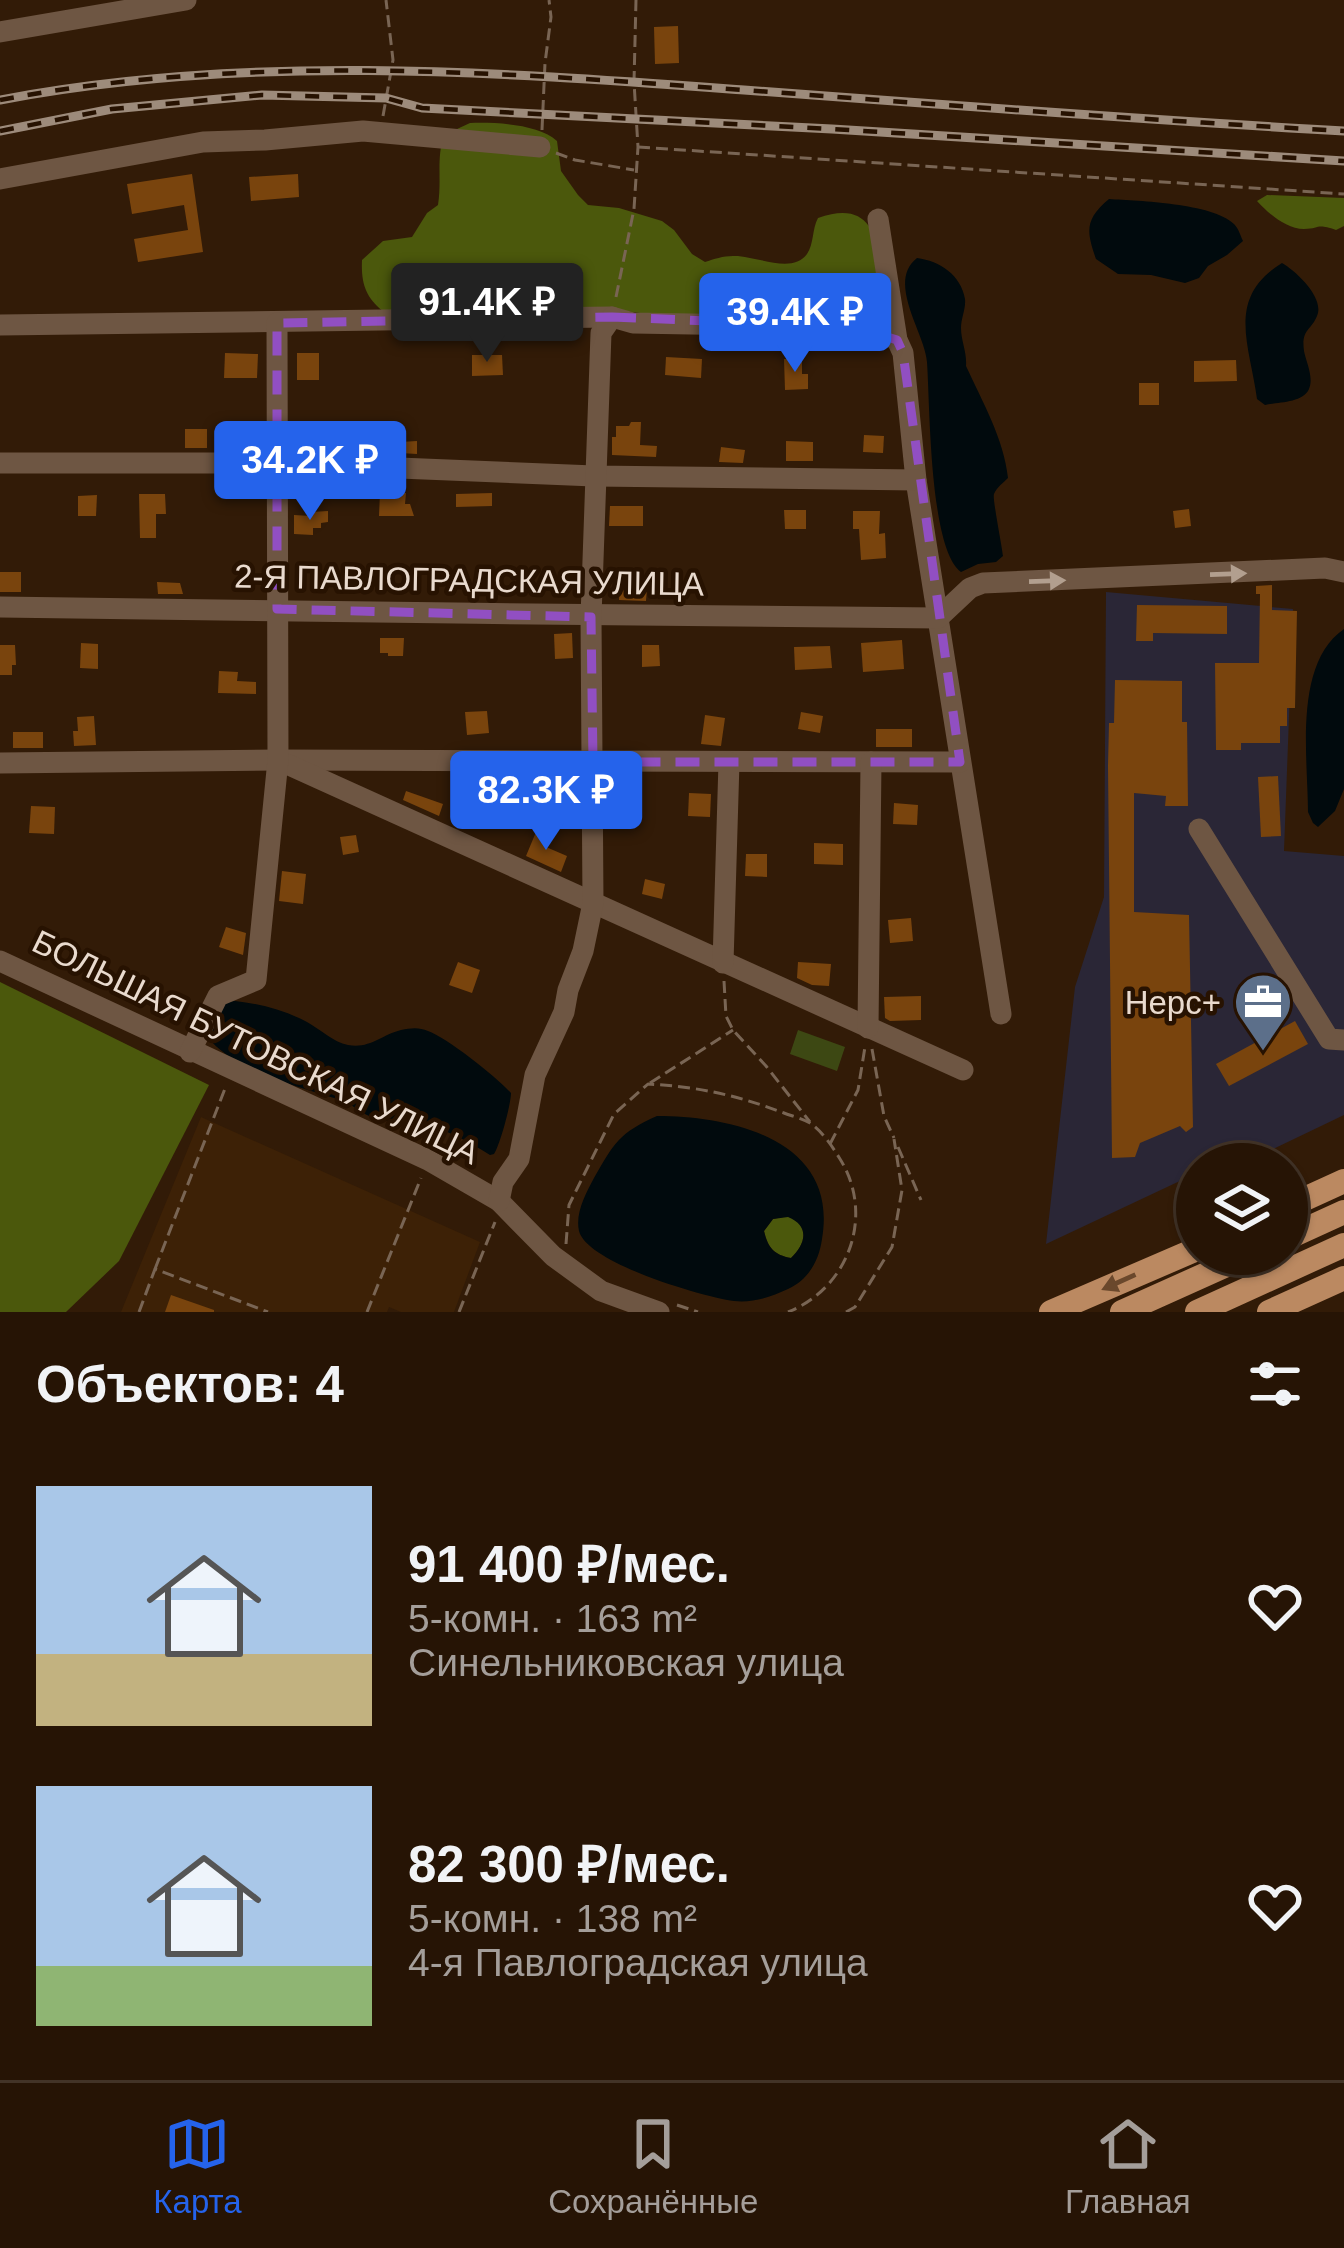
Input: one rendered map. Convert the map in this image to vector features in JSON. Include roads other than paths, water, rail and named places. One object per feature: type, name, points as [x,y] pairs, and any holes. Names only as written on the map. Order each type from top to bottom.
[{"type":"main road","points":[[1308,1197],[1344,1181]]},
{"type":"main road","points":[[1308,1228],[1344,1212]]},
{"type":"main road","points":[[1197,1312],[1344,1245]]},
{"type":"main road","points":[[1052,1312],[1176,1258]]},
{"type":"main road","points":[[1122,1312],[1204,1275]]},
{"type":"main road","points":[[1269,1312],[1344,1278]]},
{"type":"street","points":[[0,32],[186,0]]},
{"type":"street","points":[[0,178],[203,142],[363,131],[540,147]]},
{"type":"street","points":[[878,219],[903,353],[916,480],[1001,1014]]},
{"type":"street","points":[[0,325],[612,316],[633,323],[856,327],[878,330],[897,340]]},
{"type":"street","points":[[499,1205],[503,1183],[519,1160],[535,1075],[564,1012],[584,951],[593,903],[594,476],[601,333],[612,316]]},
{"type":"street","points":[[190,1052],[218,996],[256,980],[278,760],[277,323]]},
{"type":"street","points":[[0,463],[276,463],[594,476],[916,480]]},
{"type":"street","points":[[938,618],[970,588],[983,584],[1325,568],[1344,572]]},
{"type":"street","name":"2-Я ПАВЛОГРАДСКАЯ УЛИЦА","points":[[0,607],[938,618]]},
{"type":"street","points":[[278,760],[963,1070]]},
{"type":"street","points":[[723,964],[729,761]]},
{"type":"street","points":[[868,1028],[871,762]]},
{"type":"street","points":[[0,763],[960,762]]},
{"type":"street","points":[[1199,829],[1329,1040],[1344,1040]]},
{"type":"street","name":"БОЛЬШАЯ БУТОВСКАЯ УЛИЦА","points":[[0,961],[428,1160],[499,1205],[601,1291],[661,1306]]},
{"type":"railway","points":[[0,100],[185,76],[278,71],[465,73],[1344,131]]},
{"type":"railway","points":[[0,131],[112,109],[262,95],[386,98],[422,108],[1344,161]]},
{"type":"place","name":"Нерс+","points":[[1263,1053]]}]
